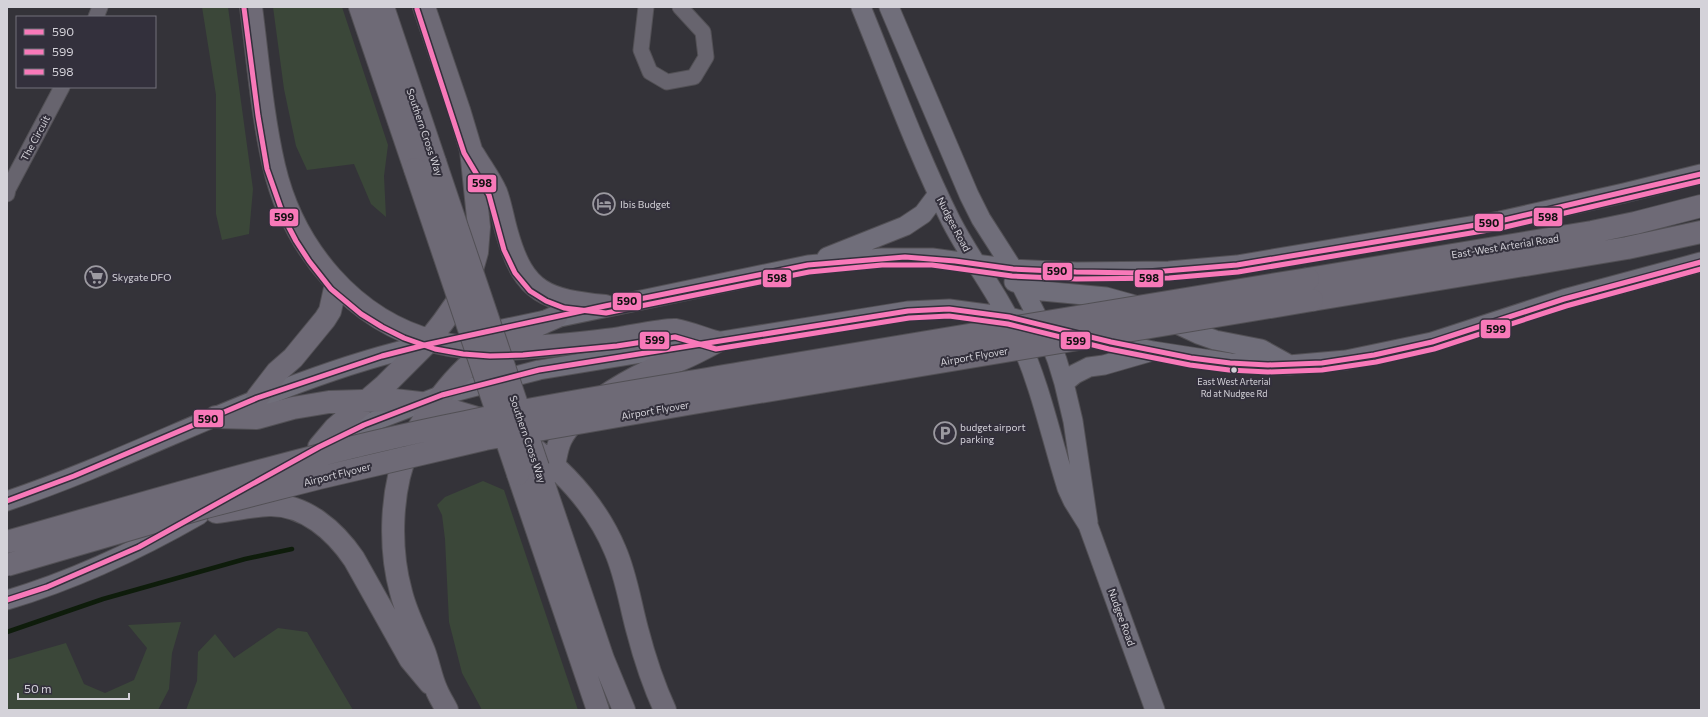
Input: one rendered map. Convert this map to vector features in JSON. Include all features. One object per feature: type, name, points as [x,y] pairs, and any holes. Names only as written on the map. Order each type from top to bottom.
[{"type":"highway","points":[[251,7],[265,115],[274,167],[291,217],[315,257],[336,284],[365,308],[385,321],[430,343],[464,347],[514,336],[556,317]]},
{"type":"highway","name":"Southern Cross Way","points":[[360,7],[598,710]]},
{"type":"highway","name":"Southern Cross Way","points":[[383,7],[603,659],[624,710]]},
{"type":"highway","points":[[319,447],[335,428],[430,343],[464,292],[477,252],[480,227],[471,150],[424,7]]},
{"type":"highway","points":[[471,150],[496,192],[511,248],[516,261],[526,277],[540,290],[556,298],[575,303],[605,306]]},
{"type":"highway","name":"East-West Arterial Road","points":[[7,542],[202,486],[319,455],[465,422],[897,347],[1592,232],[1635,223],[1701,206]]},
{"type":"highway","name":"Airport Flyover","points":[[7,565],[214,505],[327,476],[485,439],[1627,248],[1701,232]]},
{"type":"highway","points":[[257,398],[277,372],[293,358],[325,319],[330,311],[336,284]]},
{"type":"highway","points":[[488,341],[522,348],[616,339],[675,330],[716,342]]},
{"type":"highway","points":[[442,701],[424,651],[406,611],[400,591],[394,558],[394,508],[404,459],[413,437],[431,402],[468,367],[488,341]]},
{"type":"highway","points":[[554,465],[557,450],[562,438],[580,415],[597,402],[630,380],[667,364],[681,360],[716,342]]},
{"type":"highway","points":[[216,417],[257,418],[312,404],[341,401],[394,400],[431,402],[493,423],[522,440],[554,465],[586,498],[598,517],[615,550],[622,569],[637,631],[657,692],[665,710]]},
{"type":"highway","points":[[201,513],[254,507],[283,506],[310,516],[328,528],[354,559],[410,659],[442,701]]},
{"type":"main road","name":"Nudgee Road","points":[[861,7],[938,194],[961,239],[1009,317],[1026,354],[1037,384],[1055,450],[1070,495],[1088,525]]},
{"type":"main road","name":"Nudgee Road","points":[[889,7],[969,195],[981,219],[1017,277],[1050,342],[1064,383],[1073,421],[1088,525],[1154,710]]},
{"type":"main road","points":[[1017,277],[1076,272],[1140,273],[1237,264],[1500,221],[1618,195],[1701,174]]},
{"type":"main road","points":[[808,265],[905,226],[923,214],[938,194]]},
{"type":"main road","points":[[556,317],[808,265],[905,257],[932,258],[977,263],[1017,277],[1042,291],[1091,294],[1121,300],[1148,309],[1198,334],[1232,344],[1262,349],[1289,365]]},
{"type":"main road","points":[[7,600],[47,587],[110,561],[146,544],[319,447],[364,425],[500,380],[546,369],[908,311],[949,309],[1009,317],[1153,352],[1230,363],[1289,365],[1346,360],[1408,348],[1469,331],[1564,299],[1701,262]]},
{"type":"main road","points":[[7,501],[74,476],[216,417],[257,398],[346,367],[430,343]]},
{"type":"main road","points":[[1064,383],[1089,367],[1104,365],[1153,352]]},
{"type":"street","points":[[646,7],[640,50],[650,72],[667,82],[694,77],[706,57],[703,32],[680,7]]},
{"type":"street","name":"The Circuit","points":[[7,191],[61,88]]},
{"type":"green space","points":[[202,7],[228,7],[253,189],[249,234],[222,240],[216,214],[216,95]]},
{"type":"green space","points":[[273,7],[342,7],[388,145],[384,176],[386,217],[371,204],[354,164],[307,170],[296,146],[284,89]]},
{"type":"green space","points":[[483,481],[504,490],[578,710],[482,710],[462,673],[449,622],[445,539],[442,515],[437,505],[445,497]]},
{"type":"green space","points":[[181,622],[172,653],[169,689],[158,710],[7,710],[7,660],[66,643],[84,684],[105,693],[134,680],[147,648],[128,625]]},
{"type":"green space","points":[[278,628],[307,632],[353,710],[186,710],[197,681],[198,652],[215,634],[234,658]]},
{"type":"waterway","points":[[7,632],[103,599],[245,559],[292,549]]},
{"type":"transit line","name":"599","points":[[244,8],[258,116],[267,169],[285,220],[296,241],[309,261],[331,289],[361,314],[404,338],[435,349],[463,354],[490,356],[523,355],[617,346],[675,337],[716,349],[909,318],[949,316],[1008,324],[1109,349],[1190,365],[1229,370],[1268,372],[1322,370],[1376,362],[1434,349],[1566,306],[1701,269]]},
{"type":"transit line","name":"598","points":[[417,9],[464,153],[489,195],[504,250],[515,273],[530,291],[546,301],[564,308],[606,313],[809,272],[882,265],[932,265],[1012,276],[1076,279],[1169,278],[1238,272],[1501,228],[1701,181]]},
{"type":"transit line","name":"590","points":[[7,501],[74,476],[257,398],[382,356],[425,345],[605,306],[808,265],[905,257],[955,261],[1013,269],[1076,272],[1141,273],[1237,265],[1500,221],[1701,174]]},
{"type":"transit line","name":"590","points":[[7,600],[47,587],[139,547],[319,447],[364,425],[442,395],[539,370],[908,311],[949,309],[1009,317],[1111,342],[1191,358],[1230,363],[1268,365],[1322,363],[1374,355],[1432,342],[1564,299],[1701,262]]},
{"type":"place","name":"Ibis Budget","points":[[604,204]]},
{"type":"place","name":"Skygate DFO","points":[[96,277]]},
{"type":"place","name":"East West Arterial Rd at Nudgee Rd","points":[[1234,370]]},
{"type":"place","name":"budget airport parking","points":[[945,433]]}]
